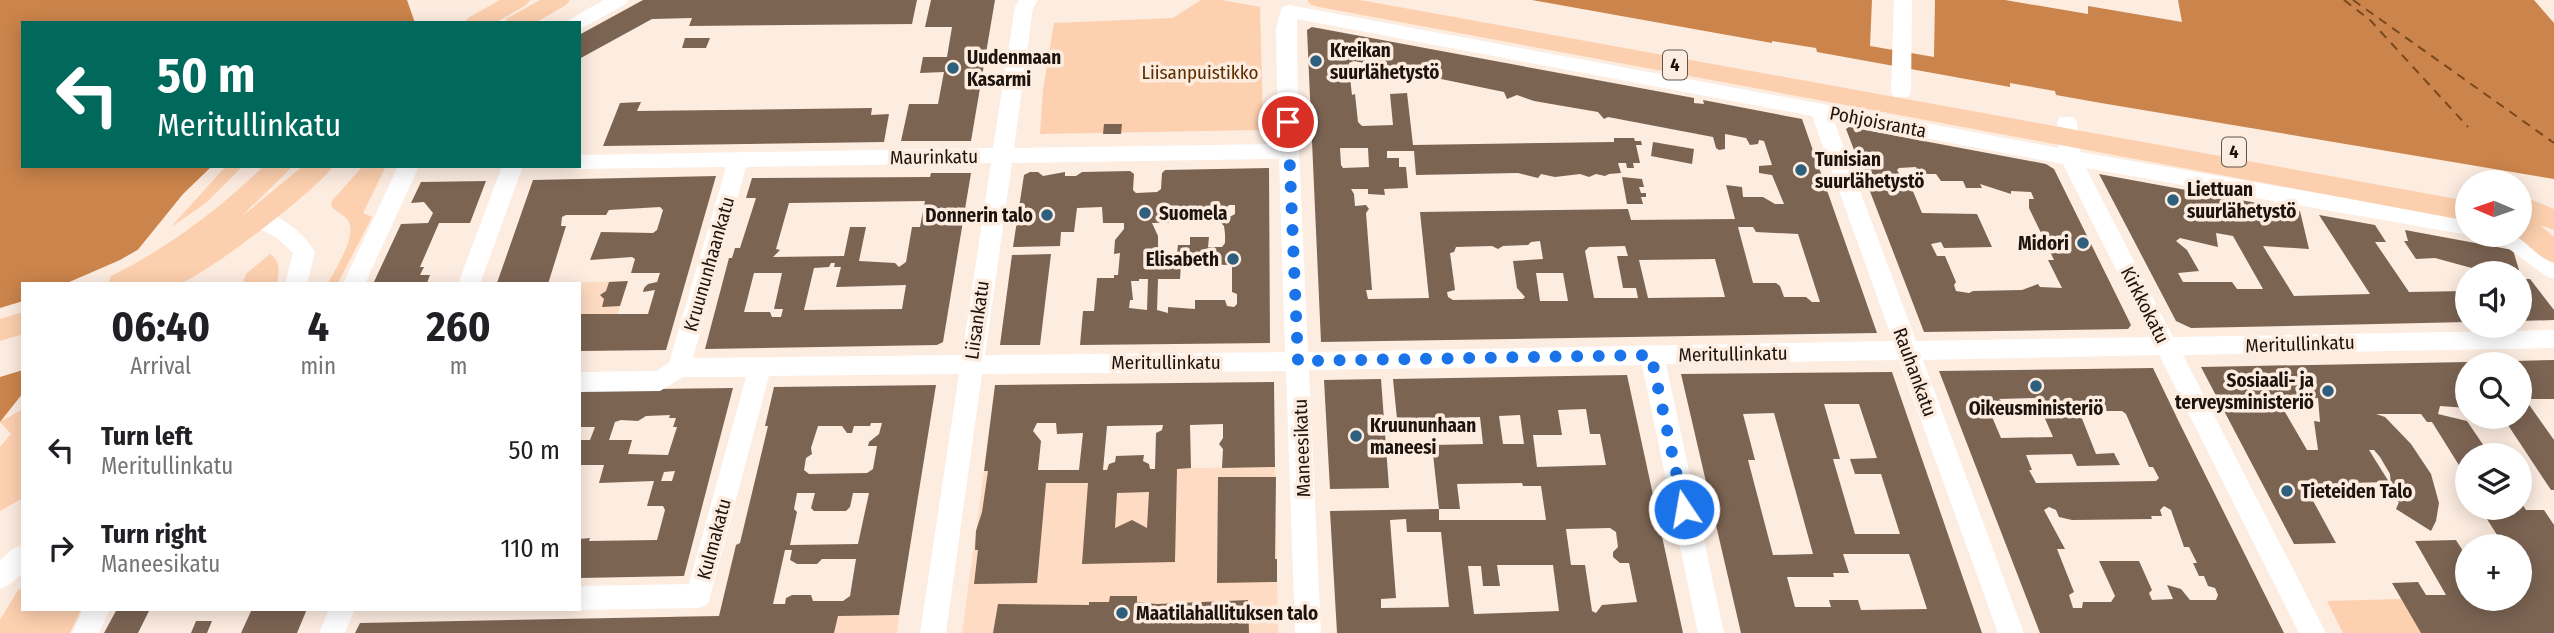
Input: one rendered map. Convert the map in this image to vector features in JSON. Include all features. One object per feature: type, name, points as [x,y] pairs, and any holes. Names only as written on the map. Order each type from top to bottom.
[{"type":"main road","points":[[480,21],[518,0]]},
{"type":"main road","points":[[520,21],[558,0]]},
{"type":"main road","name":"Pohjoisranta","points":[[1319,0],[2455,209]]},
{"type":"main road","name":"Pohjoisranta","points":[[1392,0],[1901,69],[2068,139],[2455,191]]},
{"type":"main road","points":[[248,213],[279,168]]},
{"type":"main road","points":[[157,282],[191,253],[317,168]]},
{"type":"main road","points":[[2532,210],[2554,220]]},
{"type":"main road","points":[[2532,233],[2542,252]]},
{"type":"main road","points":[[126,282],[191,253]]},
{"type":"main road","points":[[0,330],[21,324]]},
{"type":"main road","points":[[0,350],[21,345]]},
{"type":"street","points":[[581,21],[619,0]]},
{"type":"street","points":[[1901,69],[1903,0]]},
{"type":"street","name":"Liisankatu","points":[[933,633],[1024,2]]},
{"type":"street","name":"Pohjoisranta","points":[[1289,11],[1820,111],[2068,139],[2455,224]]},
{"type":"street","name":"Maneesikatu","points":[[1289,11],[1286,29],[1289,151],[1308,633]]},
{"type":"street","name":"Rauhankatu","points":[[1820,111],[2011,633]]},
{"type":"street","name":"Kirkkokatu","points":[[2068,139],[2167,348],[2313,633]]},
{"type":"street","name":"Maurinkatu","points":[[581,162],[1289,151]]},
{"type":"street","name":"Kruununhaankatu","points":[[680,368],[738,160]]},
{"type":"street","points":[[355,282],[408,168]]},
{"type":"street","points":[[471,282],[512,168]]},
{"type":"street","points":[[248,213],[294,238],[304,252],[296,282]]},
{"type":"street","points":[[2542,252],[2554,270]]},
{"type":"street","name":"Meritullinkatu","points":[[581,382],[660,381],[680,368],[2167,348],[2554,339]]},
{"type":"street","points":[[1651,355],[1711,633]]},
{"type":"street","name":"Kulmakatu","points":[[581,598],[699,596],[760,367]]},
{"type":"street","points":[[0,577],[21,559]]},
{"type":"street","points":[[85,633],[96,611]]},
{"type":"street","points":[[332,633],[341,611]]},
{"type":"shaded area","points":[[0,0],[407,0],[414,21],[21,21],[21,168],[210,168],[183,194],[112,282],[21,282],[21,396],[0,422]]},
{"type":"shaded area","points":[[1532,0],[2534,0],[2554,23],[2554,179],[2532,175],[2532,170],[2500,170],[2101,103],[2010,83],[2010,87],[1817,52],[1816,48],[1772,43]]},
{"type":"shaded area","points":[[628,281],[606,351],[581,351],[581,282]]},
{"type":"shaded area","points":[[1275,467],[1278,633],[962,633],[984,471]]},
{"type":"shaded area","points":[[899,615],[897,633],[670,633],[674,616]]},
{"type":"green space","name":"Liisanpuistikko","points":[[1201,0],[1222,0],[1260,7],[1263,125],[1259,130],[1040,134],[1043,90],[1054,23],[1173,18]]},
{"type":"green space","points":[[224,168],[241,168],[206,203],[171,227]]},
{"type":"green space","points":[[361,168],[385,168],[363,213],[372,217],[339,282],[329,282],[346,250],[350,231],[349,223],[332,207],[331,202]]},
{"type":"green space","points":[[270,254],[278,264],[277,282],[246,282],[243,281],[247,273]]},
{"type":"green space","points":[[21,410],[21,499],[0,511],[0,447],[11,434],[0,422]]},
{"type":"green space","points":[[21,589],[21,611],[80,611],[70,633],[0,633],[0,620]]},
{"type":"green space","points":[[2402,599],[2421,633],[2343,633],[2327,601]]},
{"type":"pier","points":[[1872,0],[1935,0],[1934,57],[1870,46]]},
{"type":"pier","points":[[2005,0],[2178,0],[2182,22],[2088,6],[2088,14]]},
{"type":"pier","points":[[146,245],[118,282],[69,282],[120,260]]},
{"type":"pier","points":[[21,302],[21,371],[0,377],[0,308]]},
{"type":"building","points":[[643,0],[917,0],[912,24],[689,26],[692,18],[652,19],[581,58],[581,34]]},
{"type":"building","name":"Uudenmaan Kasarmi","points":[[931,0],[995,0],[971,141],[901,141],[909,104],[938,104],[944,72],[920,73],[923,57],[947,57],[952,27],[925,27]]},
{"type":"building","points":[[1312,27],[1694,98],[1694,103],[1704,104],[1703,100],[1802,119],[1877,333],[1321,342],[1307,30]],"holes":[[[1354,61],[1504,92],[1507,99],[1517,95],[1534,101],[1598,112],[1604,119],[1608,117],[1713,137],[1719,150],[1725,149],[1725,134],[1746,138],[1750,145],[1758,144],[1759,140],[1764,141],[1772,165],[1759,166],[1759,173],[1772,175],[1784,204],[1775,204],[1763,197],[1743,197],[1742,187],[1726,185],[1735,219],[1631,220],[1628,209],[1420,212],[1429,298],[1368,299],[1366,290],[1372,290],[1366,213],[1369,209],[1366,205],[1355,206],[1351,189],[1368,189],[1368,194],[1385,195],[1384,189],[1408,188],[1406,167],[1399,167],[1399,158],[1387,158],[1387,151],[1414,151],[1416,175],[1518,173],[1538,178],[1541,174],[1555,177],[1580,174],[1589,177],[1596,174],[1605,176],[1621,173],[1618,163],[1626,163],[1627,168],[1634,168],[1633,163],[1640,163],[1636,145],[1642,145],[1641,141],[1635,141],[1634,138],[1614,138],[1614,142],[1413,145],[1407,93],[1390,94],[1393,125],[1362,126],[1358,122],[1349,63]],[[1340,148],[1368,148],[1369,167],[1343,168]],[[1738,227],[1753,227],[1756,232],[1798,234],[1820,302],[1812,302],[1806,297],[1784,297],[1776,283],[1753,283]],[[1540,241],[1543,259],[1513,261],[1517,288],[1525,297],[1523,299],[1453,300],[1448,297],[1447,292],[1455,290],[1450,253],[1454,252],[1456,247],[1492,246],[1498,249],[1503,246],[1528,245]],[[1625,246],[1628,256],[1617,256],[1623,288],[1636,288],[1638,298],[1594,298],[1585,251],[1589,247]],[[1715,259],[1725,297],[1648,298],[1639,260]],[[1536,273],[1563,273],[1568,301],[1540,301]]]},
{"type":"building","points":[[685,38],[710,38],[706,48],[682,48]]},
{"type":"building","points":[[641,102],[637,111],[872,108],[871,115],[889,114],[884,142],[603,146],[620,103]]},
{"type":"building","points":[[1104,124],[1122,124],[1121,134],[1103,134]]},
{"type":"building","points":[[1849,127],[2046,164],[2054,169],[2131,325],[2128,329],[1924,332],[1846,129]],"holes":[[[1916,167],[1919,174],[1936,174],[1941,181],[1963,181],[1966,188],[1982,188],[1980,184],[2011,194],[2011,191],[2031,192],[2034,199],[2029,199],[2029,208],[2054,260],[2048,260],[2062,288],[2040,287],[2038,284],[2022,290],[1969,293],[1956,291],[1956,282],[1945,256],[1937,256],[1931,244],[1941,242],[1944,248],[1992,247],[1977,214],[1922,213],[1907,177],[1901,177],[1897,170]]]},
{"type":"building","points":[[1653,142],[1694,149],[1692,164],[1651,156]]},
{"type":"building","points":[[1269,168],[1270,343],[1080,345],[1083,311],[1094,311],[1097,278],[1114,278],[1114,275],[1118,275],[1120,253],[1114,254],[1115,240],[1124,229],[1124,223],[1103,223],[1102,207],[1077,208],[1074,232],[1061,232],[1060,246],[1013,247],[1024,175],[1030,172],[1038,172],[1043,176],[1065,172],[1065,176],[1076,176],[1082,172],[1130,171],[1134,174],[1133,190],[1136,193],[1157,192],[1161,189],[1162,173],[1165,170]],"holes":[[[1235,205],[1235,214],[1220,222],[1224,226],[1225,234],[1222,247],[1208,247],[1209,237],[1190,237],[1190,245],[1178,245],[1177,253],[1158,253],[1158,236],[1152,223],[1183,222],[1187,219],[1188,207],[1226,208]],[[1181,264],[1232,265],[1232,292],[1237,294],[1237,304],[1234,307],[1227,306],[1225,300],[1195,300],[1195,309],[1168,307],[1168,313],[1157,310],[1158,279],[1180,279]],[[1148,279],[1147,310],[1129,308],[1130,300],[1133,300],[1131,281]]]},
{"type":"building","points":[[931,173],[971,173],[943,342],[937,345],[705,349],[729,258],[732,258],[735,248],[740,248],[756,198],[746,198],[752,178],[930,177]],"holes":[[[925,201],[920,227],[912,227],[906,262],[899,267],[895,263],[859,261],[866,227],[850,227],[844,256],[773,257],[780,250],[776,249],[789,203]],[[831,263],[835,263],[834,267],[841,267],[836,287],[906,285],[902,309],[804,310],[814,268],[829,267]],[[754,273],[782,273],[774,309],[783,309],[781,317],[772,317],[770,312],[744,312]]]},
{"type":"building","points":[[2099,174],[2300,211],[2309,249],[2263,246],[2294,296],[2370,294],[2319,215],[2375,225],[2386,242],[2375,242],[2409,292],[2455,291],[2455,322],[2191,328],[2176,321]],"holes":[[[2216,233],[2233,236],[2263,289],[2237,289],[2232,282],[2183,282],[2178,273],[2199,271],[2187,250],[2176,241],[2180,238],[2218,247]]]},
{"type":"building","points":[[716,176],[666,350],[581,351],[581,314],[648,314],[655,290],[643,292],[644,288],[657,282],[660,273],[631,273],[635,259],[632,257],[590,260],[601,232],[653,233],[657,230],[663,210],[660,207],[609,210],[606,215],[566,215],[562,217],[561,226],[566,226],[549,282],[497,282],[533,180]]},
{"type":"building","points":[[1622,177],[1642,179],[1644,187],[1639,187],[1641,193],[1646,193],[1646,197],[1641,197],[1643,204],[1627,204]]},
{"type":"building","points":[[486,181],[470,223],[439,223],[420,267],[424,267],[420,275],[430,275],[427,282],[374,282],[401,224],[428,223],[433,213],[424,202],[411,203],[421,182]]},
{"type":"building","points":[[2405,230],[2455,239],[2455,247],[2497,247],[2513,250],[2516,261],[2455,261],[2455,263],[2435,258],[2416,259],[2404,241],[2408,241]]},
{"type":"building","points":[[1051,254],[1040,345],[1000,345],[1012,255]]},
{"type":"building","points":[[628,281],[620,306],[602,307],[604,299],[600,295],[606,291],[609,282]]},
{"type":"building","points":[[2532,282],[2554,310],[2554,320],[2532,321]]},
{"type":"building","points":[[2554,360],[2554,399],[2532,399],[2532,361]]},
{"type":"building","points":[[2455,362],[2455,407],[2440,406],[2438,414],[2455,418],[2455,429],[2472,429],[2482,443],[2455,443],[2455,459],[2432,422],[2427,422],[2421,414],[2376,414],[2385,417],[2411,444],[2431,474],[2439,503],[2431,531],[2396,509],[2399,502],[2392,498],[2390,474],[2374,450],[2369,450],[2389,482],[2308,484],[2310,486],[2305,486],[2336,543],[2294,544],[2201,367]],"holes":[[[2318,398],[2320,422],[2314,421],[2318,450],[2307,450],[2278,400]]]},
{"type":"building","points":[[2153,368],[2284,633],[2040,633],[1939,371]],"holes":[[[2036,398],[2053,437],[2001,438],[1990,412],[2002,413],[2006,409],[1999,399]],[[2079,411],[2122,411],[2126,414],[2149,467],[2153,467],[2159,478],[2156,481],[2036,483],[2029,470],[2032,470],[2026,455],[2072,454],[2077,466],[2120,465],[2114,453],[2096,454]],[[2164,506],[2171,510],[2184,547],[2189,547],[2197,563],[2193,563],[2199,576],[2204,576],[2208,586],[2215,588],[2218,595],[2216,600],[2190,600],[2181,589],[2167,585],[2173,599],[2152,600],[2149,593],[2152,590],[2139,561],[2099,561],[2115,596],[2111,602],[2083,602],[2082,608],[2073,608],[2069,595],[2074,592],[2057,549],[2065,549],[2044,510],[2049,507],[2056,510],[2059,517],[2072,520],[2152,519],[2151,516],[2162,516],[2160,510]]]},
{"type":"building","points":[[1892,372],[1982,633],[1741,633],[1681,374]],"holes":[[[1824,404],[1859,404],[1877,458],[1850,459],[1855,474],[1881,474],[1900,534],[1855,534],[1833,459],[1840,459]],[[1774,413],[1813,554],[1773,555],[1748,460],[1755,460],[1743,414]],[[1843,554],[1909,554],[1927,609],[1861,610],[1858,600],[1829,600],[1831,607],[1795,607],[1787,577],[1834,577],[1833,573],[1849,573]]]},
{"type":"building","points":[[1627,375],[1683,633],[1337,633],[1330,511],[1439,509],[1432,445],[1483,444],[1480,417],[1397,419],[1393,379]],"holes":[[[1586,409],[1590,434],[1600,434],[1606,465],[1537,467],[1533,435],[1562,435],[1558,410]],[[1520,415],[1524,444],[1503,444],[1499,416]],[[1522,483],[1523,486],[1541,486],[1546,520],[1439,520],[1439,509],[1460,509],[1457,484]],[[1406,519],[1407,532],[1441,532],[1449,607],[1381,608],[1381,599],[1396,598],[1390,520]],[[1610,528],[1616,532],[1618,547],[1613,552],[1613,557],[1620,563],[1629,563],[1637,602],[1602,605],[1596,613],[1592,611],[1585,565],[1571,565],[1566,529]],[[1497,565],[1553,565],[1559,611],[1474,614],[1468,566],[1481,566],[1483,586],[1500,586]]]},
{"type":"building","name":"Kruununhaan maneesi","points":[[1381,379],[1389,488],[1330,489],[1324,380]]},
{"type":"building","points":[[1274,382],[1275,467],[1222,468],[1223,449],[1219,444],[1223,438],[1223,424],[1190,425],[1191,468],[1177,469],[1175,562],[1082,564],[1088,483],[1046,483],[1037,583],[974,584],[978,550],[975,550],[976,531],[982,512],[988,471],[984,471],[995,385]],"holes":[[[1037,423],[1056,423],[1057,434],[1083,433],[1079,470],[1038,470],[1041,441],[1033,431]],[[1163,425],[1162,430],[1156,433],[1155,469],[1150,469],[1149,464],[1143,461],[1144,455],[1116,456],[1115,462],[1109,464],[1107,470],[1103,470],[1107,426]],[[1149,492],[1147,528],[1132,520],[1115,528],[1117,493]]]},
{"type":"building","points":[[936,385],[899,615],[838,616],[834,633],[355,633],[360,623],[719,616],[736,545],[740,543],[768,426],[765,426],[774,387]],"holes":[[[871,423],[882,423],[879,434],[868,446],[877,446],[873,469],[867,473],[809,474],[804,470],[806,458],[812,454],[811,448],[818,426],[842,426],[847,433],[852,433],[854,426],[870,426]],[[797,493],[815,493],[811,508],[814,511],[846,511],[850,507],[853,493],[869,493],[858,544],[790,545],[797,512],[794,509]],[[785,550],[792,550],[790,560],[797,564],[817,564],[822,559],[856,559],[850,596],[843,601],[813,601],[811,595],[792,595],[786,598],[785,604],[773,604]]]},
{"type":"building","points":[[733,388],[684,576],[581,578],[581,539],[657,540],[665,510],[663,506],[647,506],[654,481],[599,483],[604,465],[581,465],[581,440],[590,440],[595,427],[581,427],[581,390]],"holes":[[[670,415],[669,418],[676,418],[673,427],[677,427],[668,455],[628,454],[632,440],[609,440],[615,422],[638,421],[646,416]],[[675,471],[672,481],[661,481],[664,472]]]},
{"type":"building","points":[[2532,409],[2554,440],[2554,490],[2551,490],[2532,461],[2532,443],[2520,443],[2511,429],[2532,429]]},
{"type":"building","points":[[1218,477],[1276,477],[1277,582],[1217,583]]},
{"type":"building","points":[[2532,510],[2544,510],[2554,525],[2554,633],[2421,633],[2392,583],[2418,582],[2426,595],[2446,595],[2415,541],[2455,540],[2455,611],[2532,611],[2532,534],[2496,534],[2488,520],[2532,520]]},
{"type":"building","name":"Maatilahallituksen talo","points":[[1110,596],[1137,596],[1137,602],[1157,604],[1248,600],[1249,633],[993,633],[998,604],[1089,605],[1089,602],[1109,602]]},
{"type":"building","points":[[116,611],[149,611],[138,633],[104,633]]},
{"type":"building","points":[[251,611],[306,611],[297,633],[241,633]]},
{"type":"building","points":[[196,621],[212,621],[207,633],[191,633]]},
{"type":"ferry route","points":[[2344,0],[2370,20],[2468,127]]},
{"type":"ferry route","points":[[2353,0],[2554,143]]},
{"type":"place","name":"Kreikan suurlähetystö","points":[[1316,61]]},
{"type":"place","name":"Uudenmaan Kasarmi","points":[[953,68]]},
{"type":"place","name":"Tunisian suurlähetystö","points":[[1801,170]]},
{"type":"place","name":"Liettuan suurlähetystö","points":[[2173,200]]},
{"type":"place","name":"Suomela","points":[[1145,213]]},
{"type":"place","name":"Donnerin talo","points":[[1047,215]]},
{"type":"place","name":"Midori","points":[[2083,243]]},
{"type":"place","name":"Elisabeth","points":[[1233,259]]},
{"type":"place","name":"Oikeusministeriö","points":[[2036,386]]},
{"type":"place","name":"Sosiaali- ja terveysministeriö","points":[[2328,391]]},
{"type":"place","name":"Kruununhaan maneesi","points":[[1356,436]]},
{"type":"place","name":"Tieteiden Talo","points":[[2287,491]]},
{"type":"place","name":"Maatilahallituksen talo","points":[[1122,613]]},
{"type":"route","points":[[1288,122],[1298,361],[1651,355],[1684,509]]}]
